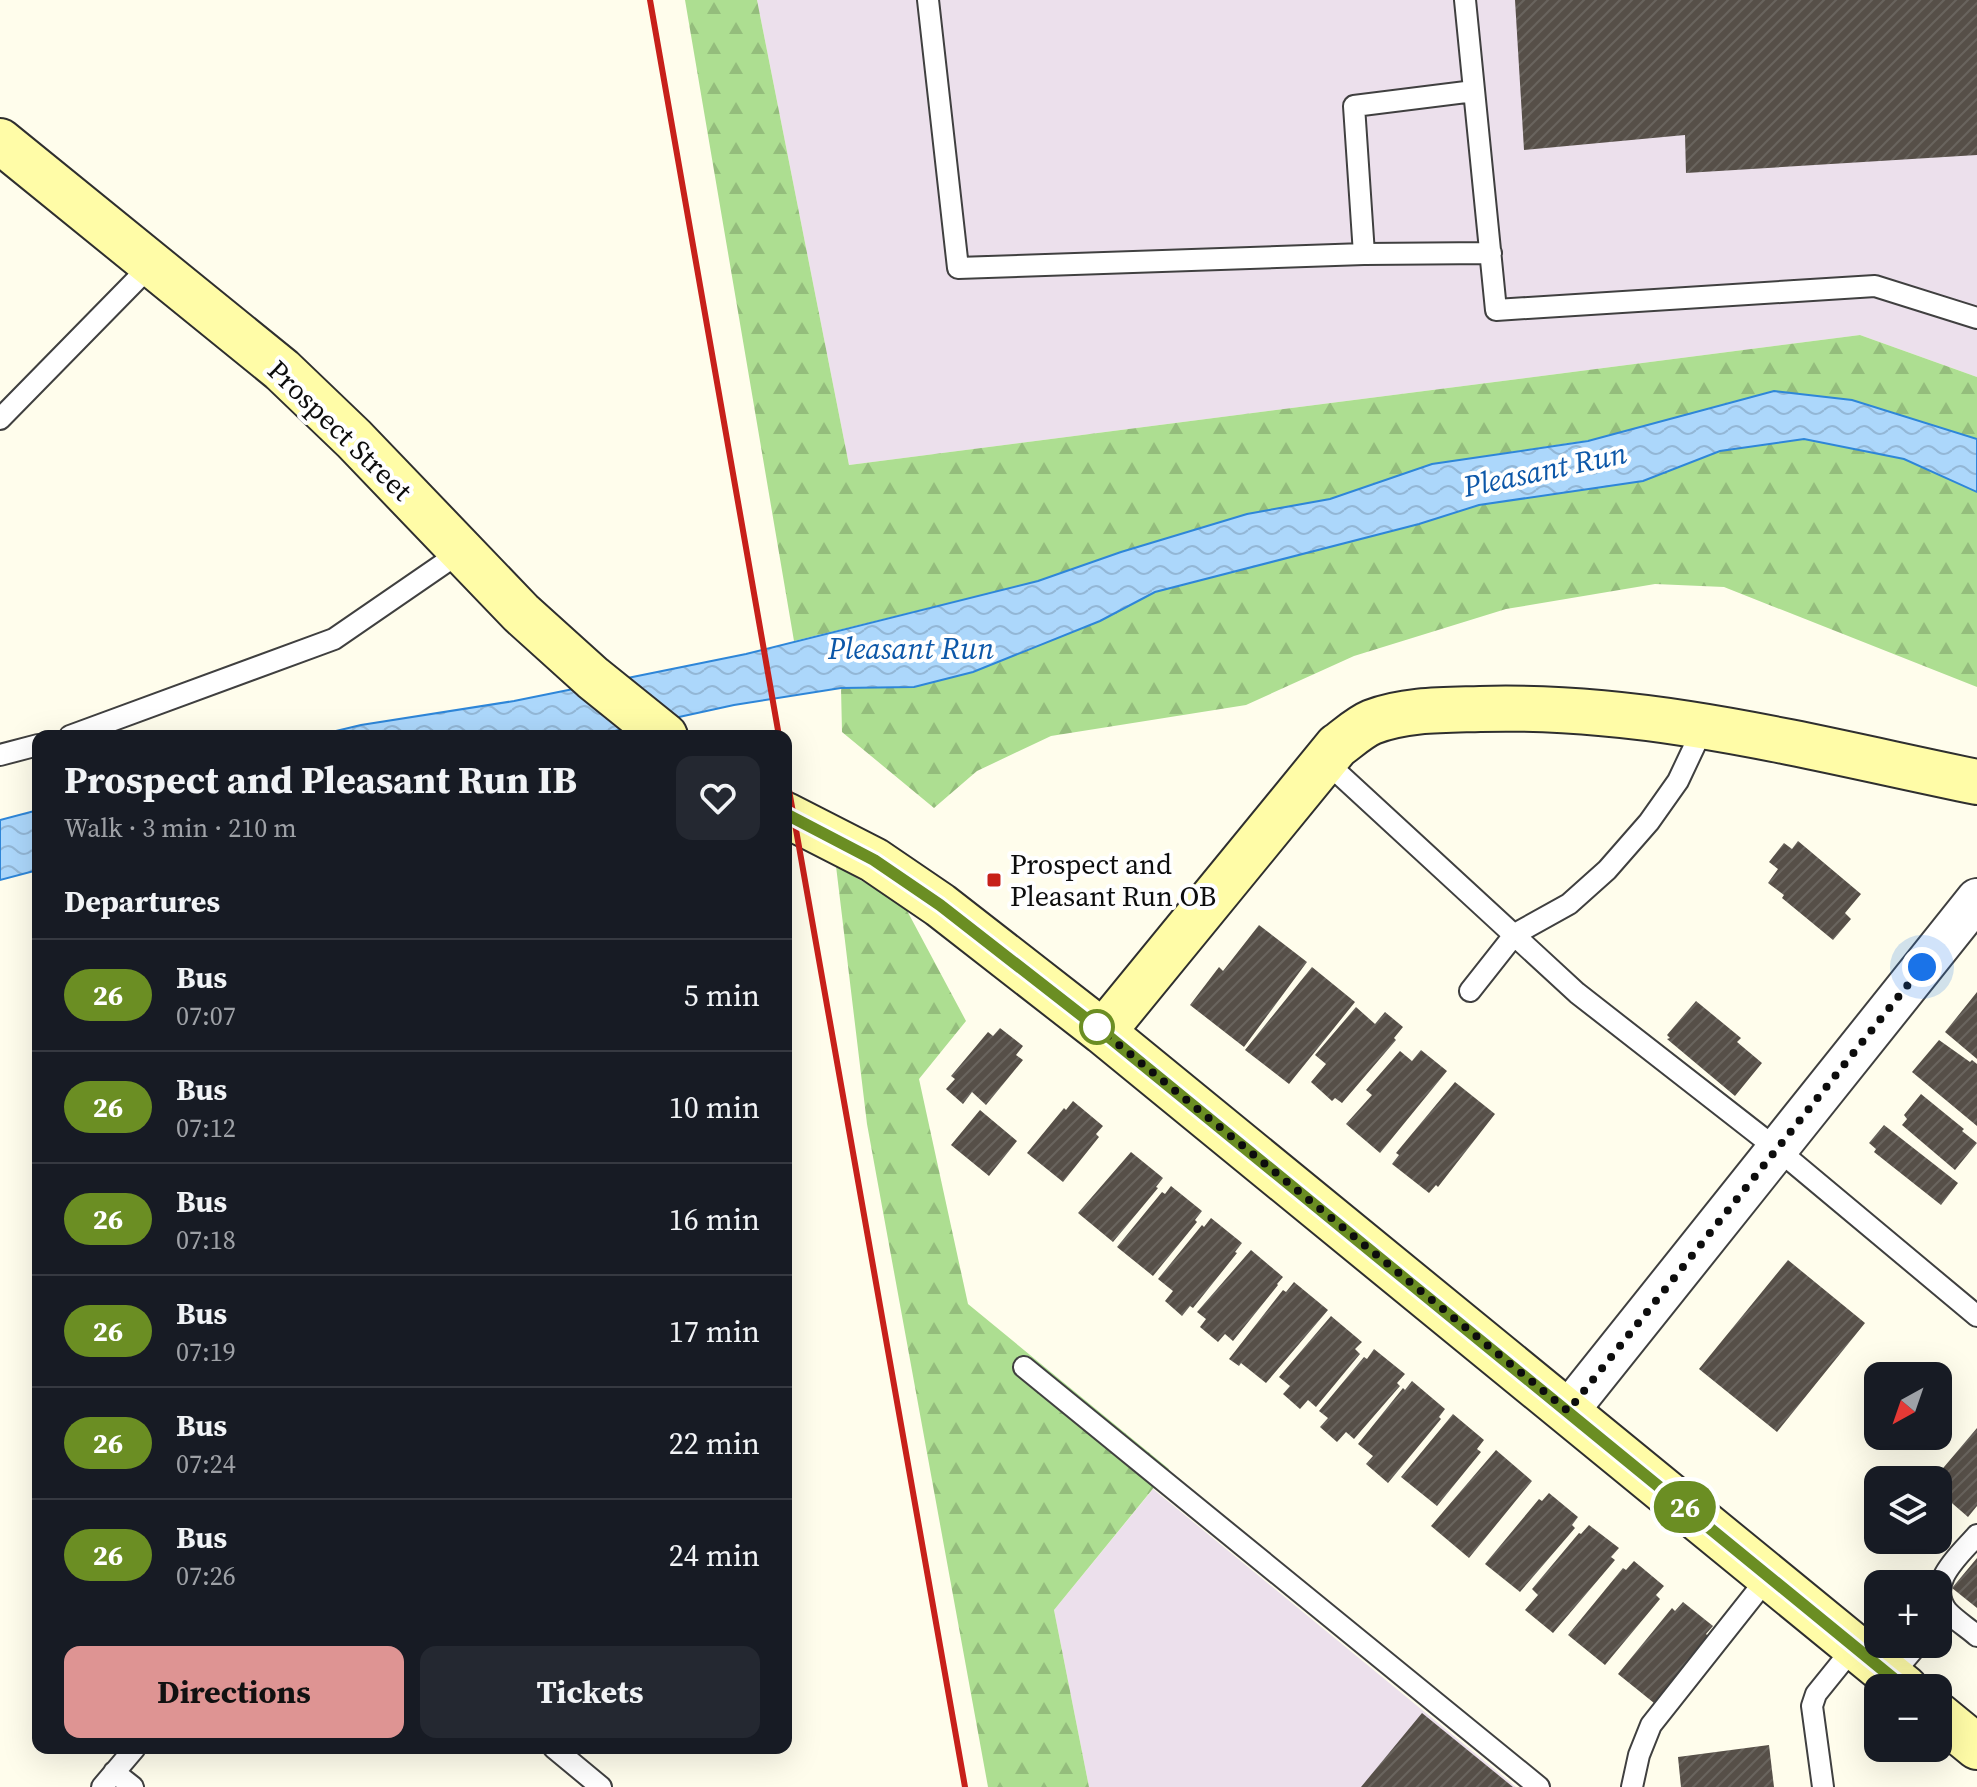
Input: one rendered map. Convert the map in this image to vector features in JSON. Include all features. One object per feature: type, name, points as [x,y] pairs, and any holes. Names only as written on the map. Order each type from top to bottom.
[{"type":"main road","name":"Prospect Street","points":[[0,141],[282,370],[354,439],[521,613],[593,678],[658,730]]},
{"type":"main road","points":[[1103,1032],[1337,746],[1371,723],[1429,710],[1559,710],[1640,715],[1977,782]]},
{"type":"main road","points":[[792,818],[874,860],[940,905],[1103,1032],[1854,1647],[1904,1669]]},
{"type":"main road","points":[[1952,1726],[1977,1747]]},
{"type":"street","points":[[1568,1411],[1977,899]]},
{"type":"lane","points":[[928,0],[958,268],[1364,254],[1491,253]]},
{"type":"lane","points":[[1465,0],[1496,310],[1875,286],[1977,318]]},
{"type":"lane","points":[[1364,254],[1354,106],[1474,91]]},
{"type":"lane","points":[[0,419],[152,264]]},
{"type":"lane","points":[[86,730],[334,639],[462,551]]},
{"type":"lane","points":[[1470,991],[1515,934],[1569,904],[1607,870],[1649,822],[1678,781],[1704,726]]},
{"type":"lane","points":[[0,755],[32,747]]},
{"type":"lane","points":[[1325,761],[1577,993],[1777,1149],[1977,1316]]},
{"type":"lane","points":[[1024,1367],[1539,1787]]},
{"type":"lane","points":[[1949,1570],[1977,1535]]},
{"type":"lane","points":[[1632,1787],[1639,1755],[1651,1725],[1769,1576]]},
{"type":"lane","points":[[1952,1621],[1977,1636]]},
{"type":"lane","points":[[1823,1787],[1812,1706],[1816,1694],[1854,1647]]},
{"type":"lane","points":[[130,1754],[108,1780],[133,1787]]},
{"type":"lane","points":[[561,1754],[601,1787]]},
{"type":"shaded area","points":[[757,0],[1977,0],[1977,377],[1860,335],[849,465]]},
{"type":"shaded area","points":[[1153,1489],[1516,1787],[1089,1787],[1054,1610]]},
{"type":"green space","points":[[685,0],[757,0],[849,465],[1860,335],[1977,377],[1977,439],[1852,400],[1432,464],[1330,499],[1247,514],[1038,581],[794,641]]},
{"type":"green space","points":[[1804,439],[1904,459],[1977,492],[1977,687],[1724,587],[1655,584],[1506,609],[1354,656],[1246,705],[1051,736],[977,771],[934,808],[842,732],[841,688],[914,687],[1100,621],[1155,592],[1419,524],[1479,505],[1643,481],[1720,451]]},
{"type":"green space","points":[[836,866],[904,905],[966,1021],[919,1079],[968,1304],[1169,1469],[1054,1610],[1089,1787],[988,1787],[867,1124]]},
{"type":"water","name":"Pleasant Run","points":[[1774,391],[1852,400],[1977,439],[1977,492],[1904,459],[1804,439],[1720,451],[1643,481],[1479,505],[1419,524],[1155,592],[1100,621],[973,672],[914,687],[841,688],[734,705],[619,730],[340,730],[514,701],[746,654],[1038,581],[1247,514],[1330,499],[1432,464],[1588,441]]},
{"type":"water","points":[[32,812],[32,872],[0,880],[0,820]]},
{"type":"building","points":[[1515,0],[1977,0],[1977,155],[1686,173],[1685,135],[1524,150]]},
{"type":"building","points":[[1798,841],[1861,894],[1845,913],[1851,919],[1833,940],[1768,883],[1778,869],[1769,862],[1784,843],[1792,849]]},
{"type":"building","points":[[1259,925],[1307,962],[1244,1047],[1190,1005],[1219,967],[1223,971]]},
{"type":"building","points":[[1312,967],[1355,1002],[1289,1084],[1245,1050]]},
{"type":"building","points":[[1977,992],[1977,1059],[1945,1032]]},
{"type":"building","points":[[1696,1001],[1741,1038],[1737,1042],[1762,1063],[1735,1096],[1667,1039],[1670,1038],[1667,1035]]},
{"type":"building","points":[[1356,1007],[1375,1024],[1385,1012],[1403,1027],[1394,1038],[1396,1040],[1342,1103],[1335,1098],[1332,1101],[1311,1082],[1326,1064],[1315,1055]]},
{"type":"building","points":[[1000,1028],[1023,1046],[1016,1055],[1023,1060],[986,1105],[972,1092],[963,1104],[946,1089],[955,1079],[951,1076],[988,1032],[993,1036]]},
{"type":"building","points":[[1939,1040],[1977,1064],[1977,1126],[1912,1072]]},
{"type":"building","points":[[1421,1050],[1447,1071],[1380,1153],[1346,1124],[1372,1095],[1366,1090],[1400,1051],[1412,1061]]},
{"type":"building","points":[[1455,1082],[1495,1114],[1438,1187],[1436,1185],[1429,1193],[1392,1164],[1399,1155],[1396,1153]]},
{"type":"building","points":[[1921,1094],[1977,1143],[1955,1170],[1902,1125],[1907,1119],[1904,1115]]},
{"type":"building","points":[[1073,1101],[1103,1126],[1096,1134],[1099,1137],[1063,1182],[1027,1153]]},
{"type":"building","points":[[980,1110],[1017,1141],[989,1176],[951,1145]]},
{"type":"building","points":[[1884,1125],[1958,1183],[1941,1205],[1874,1152],[1876,1149],[1869,1143]]},
{"type":"building","points":[[1131,1152],[1163,1178],[1113,1242],[1078,1213]]},
{"type":"building","points":[[1171,1186],[1202,1211],[1195,1220],[1197,1222],[1153,1276],[1117,1247],[1162,1192],[1165,1194]]},
{"type":"building","points":[[1211,1218],[1242,1243],[1193,1308],[1190,1306],[1182,1316],[1165,1301],[1173,1291],[1158,1279]]},
{"type":"building","points":[[1251,1250],[1283,1277],[1233,1341],[1225,1334],[1218,1342],[1200,1327],[1206,1319],[1197,1312]]},
{"type":"building","points":[[1788,1260],[1865,1323],[1777,1432],[1699,1369]]},
{"type":"building","points":[[1294,1282],[1328,1310],[1266,1383],[1241,1363],[1239,1366],[1229,1359],[1283,1290],[1286,1292]]},
{"type":"building","points":[[1331,1316],[1362,1342],[1355,1349],[1360,1354],[1316,1407],[1308,1400],[1300,1409],[1283,1394],[1290,1386],[1279,1377]]},
{"type":"building","points":[[1374,1349],[1405,1374],[1397,1383],[1400,1386],[1354,1439],[1346,1432],[1337,1442],[1320,1427],[1328,1418],[1319,1411]]},
{"type":"building","points":[[1412,1381],[1445,1409],[1439,1417],[1441,1419],[1388,1483],[1366,1464],[1373,1456],[1358,1444]]},
{"type":"building","points":[[1453,1414],[1484,1440],[1477,1449],[1481,1452],[1437,1506],[1401,1477]]},
{"type":"building","points":[[1977,1428],[1977,1506],[1968,1517],[1952,1503],[1952,1466],[1945,1466]]},
{"type":"building","points":[[1496,1450],[1532,1481],[1469,1558],[1431,1526]]},
{"type":"building","points":[[1549,1493],[1578,1517],[1572,1525],[1575,1528],[1520,1592],[1485,1564],[1539,1499],[1542,1501]]},
{"type":"building","points":[[1589,1525],[1619,1548],[1611,1557],[1615,1560],[1553,1633],[1525,1610],[1538,1595],[1532,1589]]},
{"type":"building","points":[[1977,1558],[1977,1608],[1952,1588]]},
{"type":"building","points":[[1634,1561],[1664,1586],[1656,1595],[1660,1599],[1605,1665],[1568,1635],[1623,1568],[1626,1570]]},
{"type":"building","points":[[1683,1602],[1713,1626],[1654,1703],[1618,1674],[1672,1608],[1675,1611]]},
{"type":"building","points":[[1422,1713],[1513,1787],[1361,1787]]},
{"type":"building","points":[[1769,1745],[1774,1787],[1681,1787],[1678,1757]]},
{"type":"railway","points":[[650,0],[778,730]]},
{"type":"railway","points":[[792,807],[965,1787]]},
{"type":"bus line","name":"26","points":[[792,817],[874,860],[940,905],[1103,1032],[1888,1674]]},
{"type":"place","name":"Prospect and Pleasant Run OB","points":[[994,880]]},
{"type":"route","points":[[1097,1027],[1568,1411],[1922,967]]}]
